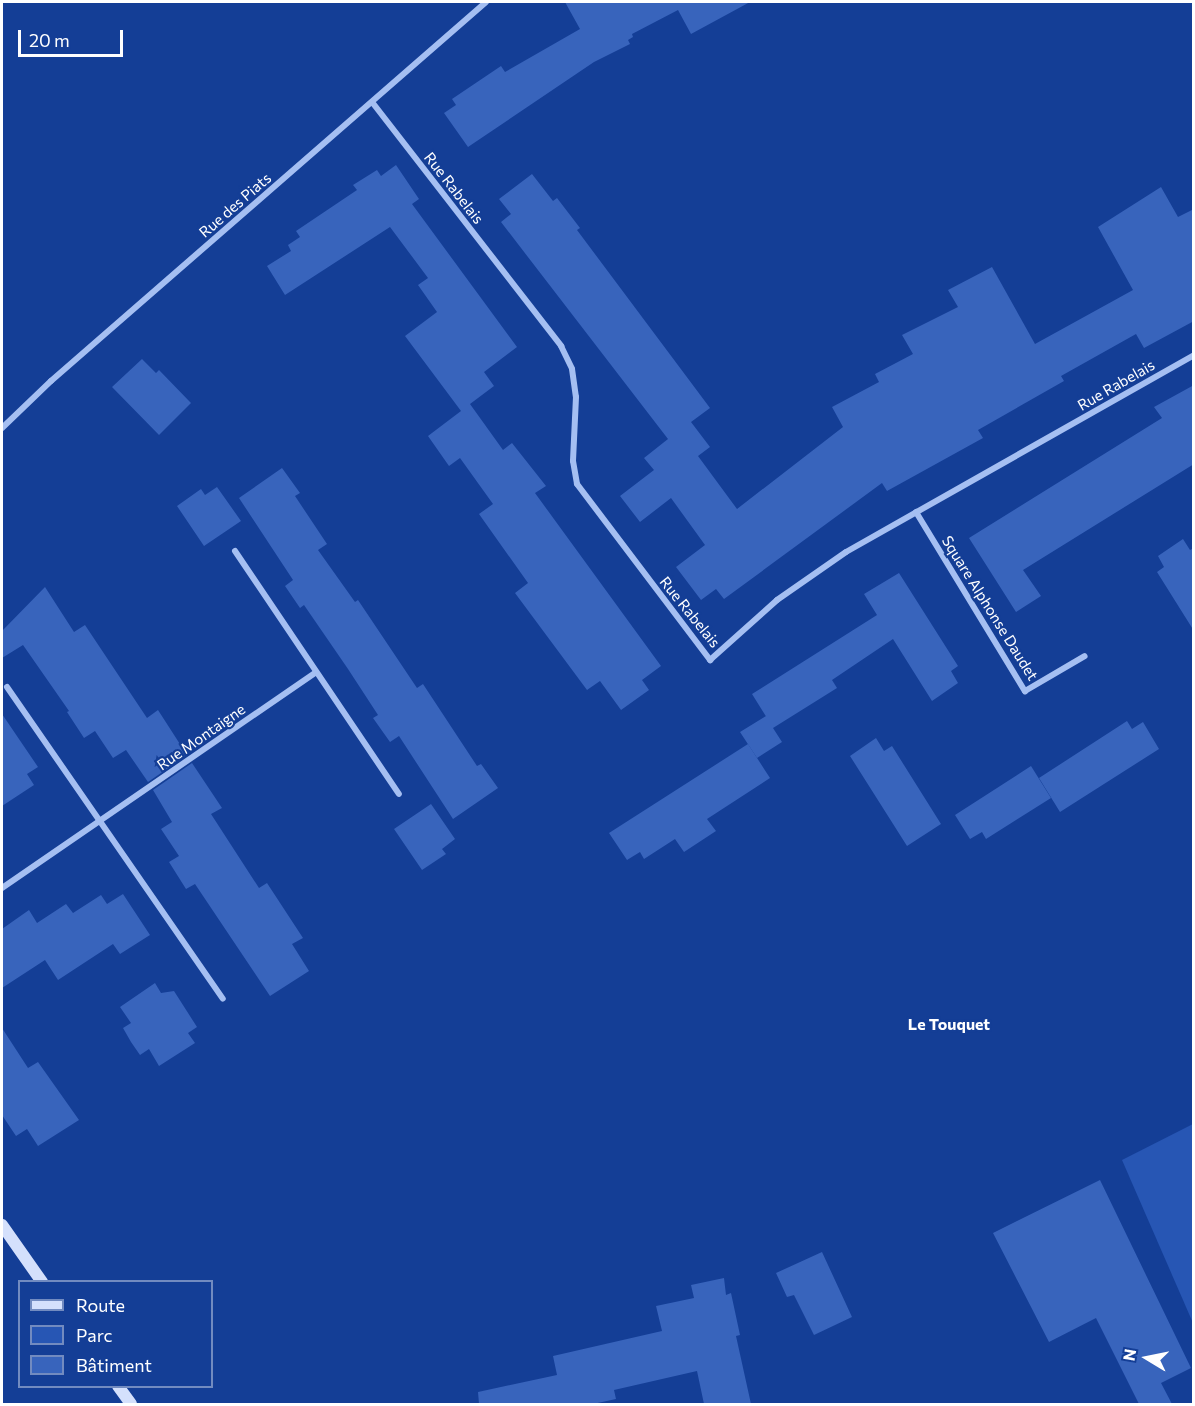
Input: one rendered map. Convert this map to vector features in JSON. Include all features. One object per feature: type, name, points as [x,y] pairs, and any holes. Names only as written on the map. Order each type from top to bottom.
[{"type":"street","name":"Rue des Piats","points":[[2,428],[51,381],[486,2]]},
{"type":"street","name":"Rue Rabelais","points":[[372,102],[561,346],[572,369],[573,461],[577,484],[710,660],[777,600],[846,552],[1194,355]]},
{"type":"street","name":"Square Alphonse Daudet","points":[[916,512],[1025,691],[1085,656]]},
{"type":"street","points":[[235,551],[399,794]]},
{"type":"street","name":"Rue Montaigne","points":[[2,888],[316,672]]},
{"type":"street","points":[[7,687],[223,999]]},
{"type":"street","points":[[2,1225],[41,1280]]},
{"type":"street","points":[[119,1388],[131,1404]]},
{"type":"green space","points":[[1193,1124],[1193,1323],[1122,1160]]},
{"type":"building","points":[[565,2],[750,2],[691,34],[678,10],[632,34],[633,37],[628,40],[630,44],[594,62],[468,147],[444,113],[456,105],[452,99],[501,66],[505,72],[580,29]]},
{"type":"building","points":[[396,165],[419,199],[412,204],[517,347],[484,372],[494,386],[470,404],[503,450],[512,443],[546,486],[535,493],[661,666],[642,680],[649,690],[621,710],[600,681],[587,690],[515,593],[528,583],[479,514],[493,504],[460,458],[449,466],[428,436],[461,411],[405,336],[437,312],[418,285],[428,278],[390,227],[285,295],[267,266],[291,251],[288,245],[300,237],[296,231],[357,190],[353,185],[377,170],[381,176]]},
{"type":"building","points":[[532,174],[553,201],[557,198],[580,228],[577,230],[710,408],[691,422],[710,447],[698,456],[737,509],[843,427],[832,407],[879,382],[875,374],[913,354],[902,335],[958,307],[948,290],[992,267],[1035,344],[1133,290],[1098,227],[1161,187],[1178,217],[1194,209],[1194,321],[1144,348],[1136,334],[1061,376],[1064,381],[978,430],[983,438],[887,491],[882,483],[724,599],[716,589],[701,600],[676,567],[705,545],[671,498],[640,522],[620,496],[654,470],[644,458],[668,439],[501,222],[511,214],[499,199]]},
{"type":"building","points":[[142,359],[156,373],[159,370],[191,403],[159,435],[112,387]]},
{"type":"building","points":[[1194,385],[1194,464],[1023,570],[1041,596],[1016,612],[969,538],[1162,418],[1154,407]]},
{"type":"building","points":[[282,468],[300,493],[295,496],[327,544],[318,550],[355,602],[358,600],[417,688],[423,684],[477,766],[481,764],[498,788],[453,819],[399,736],[390,742],[373,718],[378,715],[348,669],[304,605],[300,608],[285,586],[293,580],[239,498]]},
{"type":"building","points":[[217,487],[241,521],[204,546],[177,506],[201,489],[205,495]]},
{"type":"building","points":[[1183,539],[1190,550],[1194,548],[1194,631],[1157,572],[1164,567],[1158,556]]},
{"type":"building","points":[[899,573],[958,666],[951,671],[958,683],[932,701],[893,639],[832,680],[837,688],[773,728],[782,742],[757,758],[740,732],[766,716],[752,694],[877,615],[864,594]]},
{"type":"building","points":[[45,587],[74,632],[85,625],[147,718],[158,710],[187,755],[148,782],[126,750],[113,758],[95,731],[84,738],[67,712],[69,711],[23,645],[2,658],[2,631]]},
{"type":"building","points":[[2,714],[38,767],[27,774],[34,785],[2,806]]},
{"type":"building","points":[[1127,721],[1132,729],[1143,722],[1159,749],[1060,812],[1039,778]]},
{"type":"building","points":[[876,738],[884,751],[892,746],[941,824],[907,846],[850,756]]},
{"type":"building","points":[[748,744],[770,778],[707,819],[716,831],[684,852],[675,839],[644,859],[640,852],[627,860],[609,833]]},
{"type":"building","points":[[192,763],[222,808],[211,814],[259,888],[267,883],[303,938],[292,944],[309,971],[270,996],[195,884],[186,889],[169,862],[179,856],[161,829],[172,822],[153,790]]},
{"type":"building","points":[[1031,766],[1051,798],[986,839],[982,832],[970,839],[955,815]]},
{"type":"building","points":[[431,804],[455,839],[442,849],[446,854],[422,870],[394,829]]},
{"type":"building","points":[[123,894],[150,935],[120,954],[113,944],[58,980],[45,960],[2,988],[2,929],[29,910],[37,923],[66,904],[73,913],[101,895],[107,904]]},
{"type":"building","points":[[155,983],[161,993],[174,991],[197,1027],[188,1033],[195,1043],[159,1066],[149,1049],[140,1055],[131,1042],[123,1028],[131,1023],[120,1007]]},
{"type":"building","points":[[2,1028],[28,1068],[38,1062],[79,1120],[38,1146],[27,1129],[16,1136],[2,1115]]},
{"type":"building","points":[[1100,1180],[1191,1368],[1161,1383],[1172,1404],[1139,1404],[1096,1318],[1049,1342],[993,1233]]},
{"type":"building","points":[[822,1252],[852,1317],[814,1335],[794,1295],[787,1297],[776,1273]]},
{"type":"building","points":[[724,1278],[726,1295],[731,1293],[740,1335],[736,1336],[751,1404],[704,1404],[697,1371],[614,1390],[616,1399],[593,1404],[479,1404],[478,1392],[557,1375],[553,1356],[662,1331],[656,1306],[694,1298],[691,1285]]},
{"type":"district","name":"Le Touquet","points":[[949,1024]]}]
